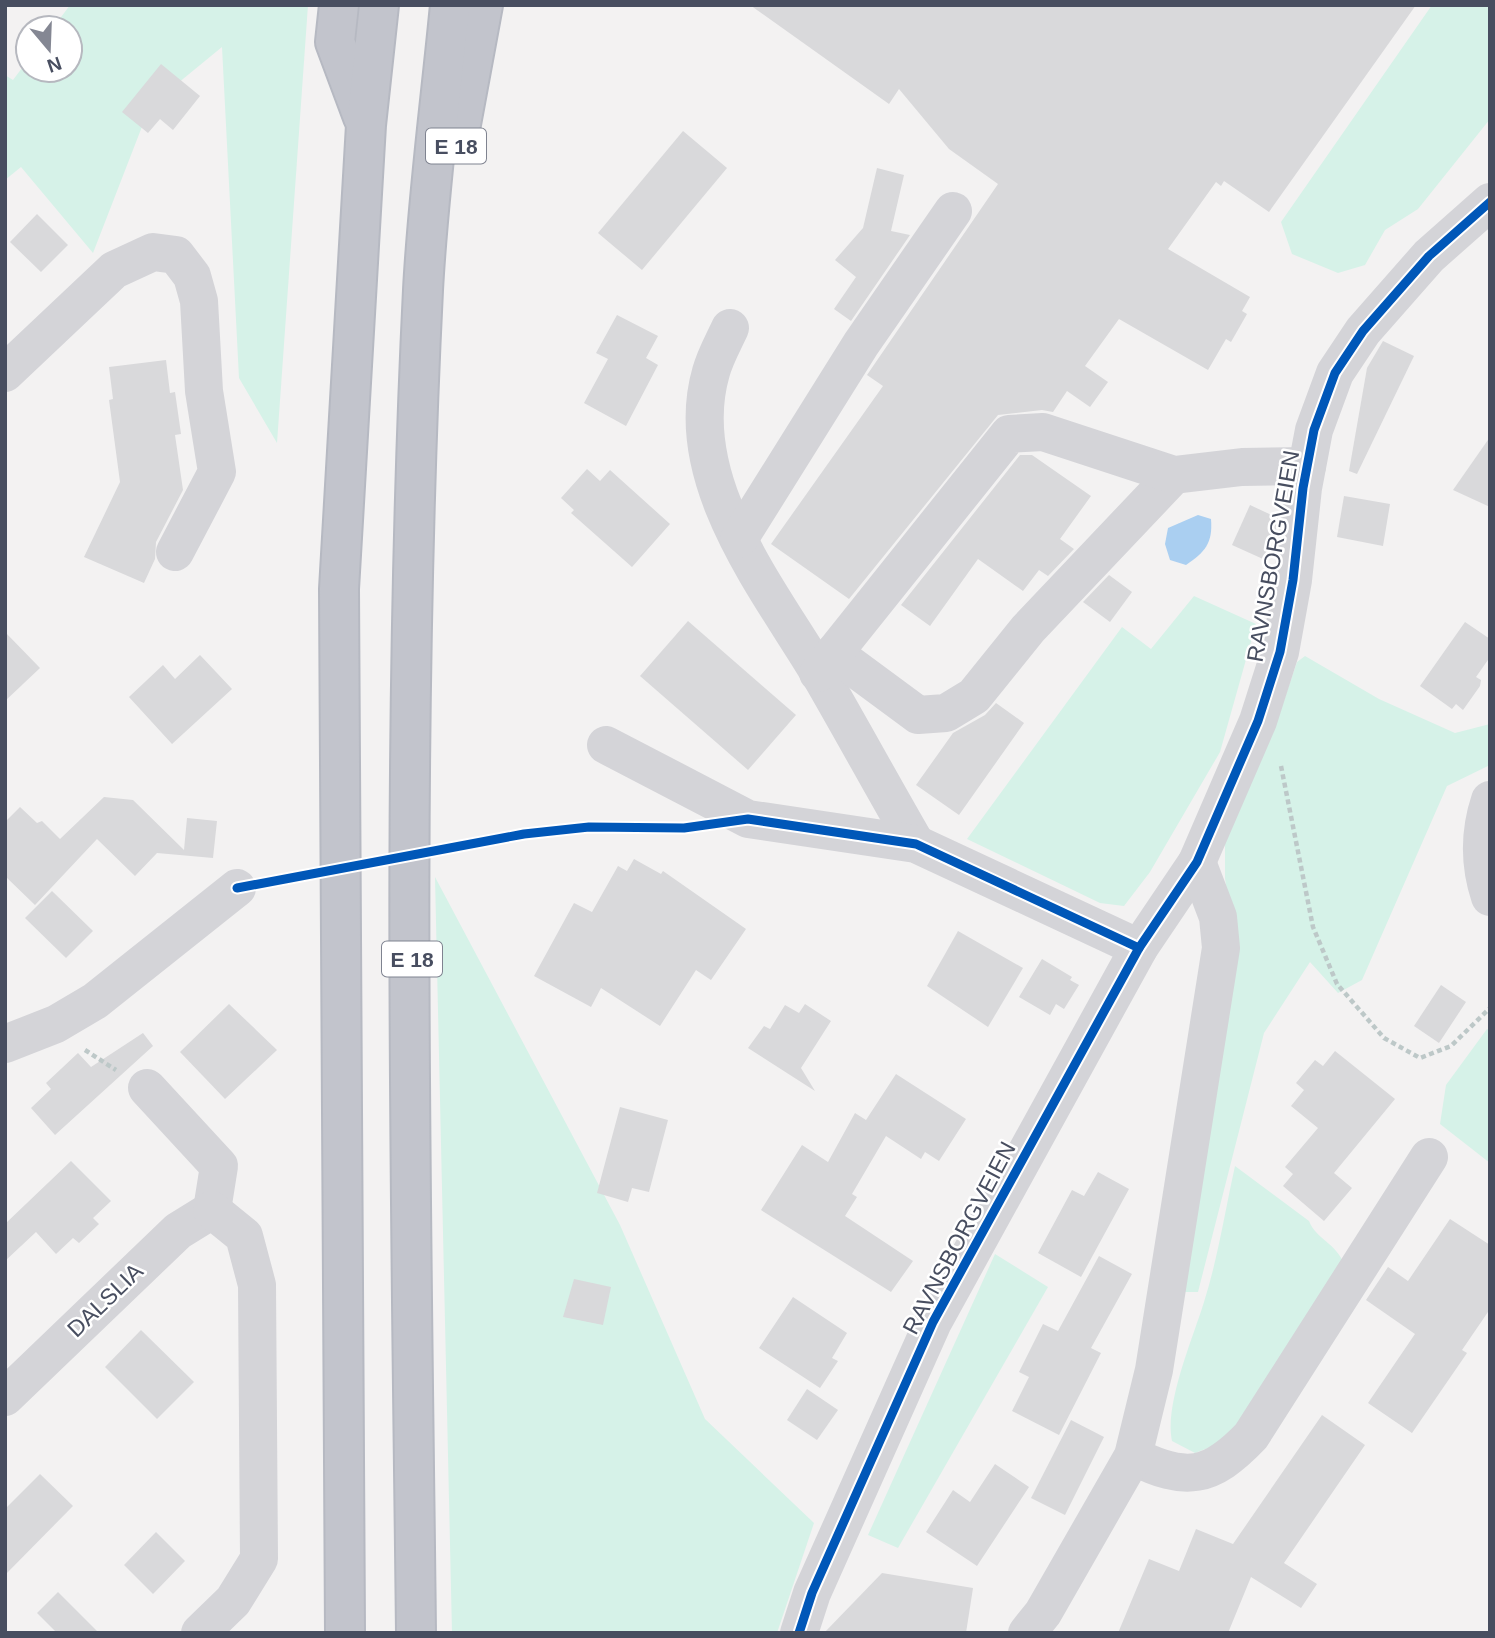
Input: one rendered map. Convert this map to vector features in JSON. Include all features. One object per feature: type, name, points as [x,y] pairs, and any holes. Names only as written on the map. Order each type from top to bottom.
[{"type":"highway","points":[[339,5],[335,42],[366,125]]},
{"type":"highway","points":[[345,1633],[339,589],[366,125],[379,5]]},
{"type":"highway","name":"E 18","points":[[416,1633],[412,1211],[413,592],[424,286],[450,5]]},
{"type":"highway","name":"E 18","points":[[424,286],[466,100],[483,5]]},
{"type":"street","name":"RAVNSBORGVEIEN","points":[[799,1633],[812,1593],[933,1322],[1139,948],[1197,862],[1258,721],[1280,652],[1314,430],[1335,373],[1363,331],[1429,256],[1490,202]]},
{"type":"street","points":[[739,539],[861,344],[953,211]]},
{"type":"street","points":[[5,373],[114,270],[153,252],[176,255],[192,276],[199,301],[204,391],[217,472],[175,552]]},
{"type":"street","points":[[730,328],[711,373],[706,410],[708,450],[720,497],[766,590],[826,663],[916,844]]},
{"type":"street","points":[[826,663],[1009,434],[1043,432],[1174,475],[1242,467],[1307,466]]},
{"type":"street","points":[[826,663],[918,715],[946,713],[974,696],[1028,629],[1174,475]]},
{"type":"street","points":[[606,745],[748,819],[916,844],[1139,948]]},
{"type":"street","points":[[1490,800],[1480,845],[1484,879],[1490,897]]},
{"type":"street","points":[[1027,1633],[1042,1613],[1133,1456],[1154,1370],[1221,947],[1218,917],[1197,862]]},
{"type":"street","points":[[5,1044],[56,1024],[95,1001],[237,888]]},
{"type":"street","points":[[147,1088],[219,1166],[212,1210],[244,1236],[257,1285],[259,1559],[233,1601],[200,1633]]},
{"type":"street","points":[[1133,1456],[1152,1466],[1177,1472],[1205,1472],[1227,1462],[1251,1436],[1372,1242],[1429,1157]]},
{"type":"street","name":"DALSLIA","points":[[5,1397],[178,1231],[212,1210]]},
{"type":"path","points":[[1258,721],[1279,752],[1313,927],[1337,984],[1384,1038],[1420,1058],[1451,1046],[1490,1008]]},
{"type":"path","points":[[56,1024],[89,1055],[147,1088]]},
{"type":"green space","points":[[70,5],[308,5],[277,443],[239,378],[222,47],[150,106],[93,253],[21,167],[5,180],[5,75],[14,79],[14,84],[84,84],[84,14],[63,14]]},
{"type":"green space","points":[[1432,5],[1490,5],[1490,119],[1418,209],[1385,230],[1365,265],[1338,273],[1292,254],[1281,222]]},
{"type":"green space","points":[[1194,596],[1256,624],[1220,752],[1150,872],[1124,906],[1100,903],[967,839],[1122,627],[1151,649]]},
{"type":"green space","points":[[1305,656],[1379,699],[1455,733],[1490,724],[1490,765],[1447,786],[1362,980],[1338,993],[1310,962],[1264,1033],[1198,1292],[1182,1292],[1235,948],[1225,878],[1225,841],[1283,703],[1297,662]]},
{"type":"green space","points":[[435,877],[620,1225],[705,1419],[814,1523],[777,1633],[452,1633]]},
{"type":"green space","points":[[1487,1029],[1490,1031],[1490,1163],[1440,1124],[1446,1085]]},
{"type":"green space","points":[[1235,1166],[1309,1221],[1316,1232],[1337,1251],[1344,1264],[1226,1441],[1195,1453],[1172,1441],[1172,1409],[1213,1269]]},
{"type":"green space","points":[[995,1254],[1048,1287],[898,1548],[868,1535]]},
{"type":"water","points":[[1198,515],[1211,519],[1211,534],[1206,546],[1186,565],[1170,560],[1165,544],[1168,528]]},
{"type":"building","points":[[750,5],[1416,5],[1269,212],[1224,181],[1221,186],[1216,182],[1168,249],[1250,297],[1242,311],[1247,314],[1231,342],[1226,339],[1208,370],[1119,319],[1085,366],[1108,382],[1090,407],[1067,391],[1053,412],[1042,410],[998,415],[849,599],[771,544],[883,386],[867,375],[998,184],[949,149],[899,89],[889,104]]},
{"type":"building","points":[[161,64],[200,96],[173,130],[160,119],[148,133],[122,112]]},
{"type":"building","points":[[683,131],[727,168],[642,270],[598,233]]},
{"type":"building","points":[[877,168],[904,175],[891,231],[910,235],[851,321],[834,309],[856,277],[835,260],[863,228]]},
{"type":"building","points":[[37,214],[68,245],[41,272],[10,242]]},
{"type":"building","points":[[617,315],[658,336],[646,358],[658,365],[626,426],[584,403],[608,359],[596,353]]},
{"type":"building","points":[[1383,341],[1414,356],[1357,474],[1349,471],[1367,368]]},
{"type":"building","points":[[166,360],[170,393],[175,392],[181,434],[175,435],[183,490],[156,542],[155,559],[144,583],[84,557],[120,482],[109,400],[113,399],[109,367]]},
{"type":"building","points":[[1490,437],[1490,507],[1453,490]]},
{"type":"building","points":[[1020,455],[1032,455],[1091,496],[1060,539],[1074,549],[1048,576],[1039,570],[1023,591],[978,559],[930,626],[901,605]]},
{"type":"building","points":[[587,469],[600,481],[610,470],[670,524],[632,567],[571,513],[574,510],[561,498]]},
{"type":"building","points":[[1344,496],[1390,504],[1383,546],[1337,537]]},
{"type":"building","points":[[1250,505],[1278,518],[1276,530],[1263,559],[1232,545]]},
{"type":"building","points":[[1109,575],[1132,592],[1110,622],[1083,602]]},
{"type":"building","points":[[688,621],[796,715],[748,770],[640,676]]},
{"type":"building","points":[[1465,622],[1490,639],[1490,657],[1476,677],[1481,680],[1480,686],[1463,710],[1456,704],[1452,709],[1420,686]]},
{"type":"building","points":[[5,632],[40,668],[5,701]]},
{"type":"building","points":[[200,655],[232,689],[172,744],[129,697],[163,665],[175,679]]},
{"type":"building","points":[[996,703],[1024,723],[959,815],[916,785],[953,733],[985,715]]},
{"type":"building","points":[[104,797],[133,800],[184,850],[187,818],[217,821],[213,858],[157,853],[135,876],[97,839],[35,905],[5,876],[5,822],[20,807],[37,823],[42,821],[60,839]]},
{"type":"building","points":[[634,859],[661,874],[663,871],[746,929],[711,980],[696,970],[660,1026],[601,988],[591,1007],[534,976],[574,903],[592,912],[618,866],[627,871]]},
{"type":"building","points":[[52,891],[93,931],[66,958],[25,918]]},
{"type":"building","points":[[958,931],[1023,968],[988,1027],[927,986]]},
{"type":"building","points":[[1042,959],[1072,977],[1070,980],[1079,985],[1064,1009],[1056,1004],[1050,1015],[1019,997]]},
{"type":"building","points":[[1441,985],[1466,1002],[1439,1043],[1414,1026]]},
{"type":"building","points":[[229,1004],[277,1050],[225,1099],[180,1052]]},
{"type":"building","points":[[805,1004],[831,1021],[801,1068],[815,1091],[748,1048],[764,1026],[770,1029],[785,1005],[799,1013]]},
{"type":"building","points":[[143,1033],[153,1046],[55,1135],[31,1108],[51,1089],[46,1083],[78,1053],[91,1067]]},
{"type":"building","points":[[1335,1051],[1395,1099],[1334,1173],[1352,1188],[1324,1221],[1283,1186],[1293,1174],[1285,1167],[1318,1128],[1291,1106],[1304,1090],[1296,1083],[1315,1060],[1323,1066]]},
{"type":"building","points":[[896,1074],[966,1119],[939,1161],[925,1152],[921,1159],[886,1136],[852,1194],[857,1197],[845,1216],[913,1261],[891,1292],[761,1210],[802,1145],[828,1162],[855,1113],[866,1120]]},
{"type":"building","points":[[620,1107],[668,1120],[649,1192],[632,1188],[628,1202],[597,1193]]},
{"type":"building","points":[[71,1161],[111,1201],[93,1218],[99,1224],[79,1243],[73,1238],[56,1254],[36,1232],[5,1261],[5,1224]]},
{"type":"building","points":[[1098,1172],[1129,1189],[1081,1277],[1038,1253],[1072,1190],[1084,1196]]},
{"type":"building","points":[[1450,1219],[1490,1245],[1490,1309],[1462,1350],[1467,1353],[1412,1433],[1368,1403],[1415,1334],[1366,1300],[1388,1267],[1408,1281]]},
{"type":"building","points":[[1099,1256],[1132,1274],[1091,1348],[1101,1353],[1059,1435],[1012,1411],[1029,1377],[1019,1372],[1043,1324],[1058,1331]]},
{"type":"building","points":[[574,1279],[611,1287],[603,1325],[563,1317]]},
{"type":"building","points":[[793,1297],[847,1333],[832,1358],[838,1361],[820,1388],[759,1348]]},
{"type":"building","points":[[141,1330],[194,1382],[157,1419],[105,1367]]},
{"type":"building","points":[[807,1389],[838,1410],[817,1440],[787,1420]]},
{"type":"building","points":[[1322,1415],[1365,1445],[1284,1563],[1317,1584],[1301,1608],[1251,1577],[1228,1633],[1118,1633],[1149,1559],[1179,1571],[1196,1529],[1233,1544]]},
{"type":"building","points":[[1071,1420],[1104,1437],[1065,1515],[1031,1498]]},
{"type":"building","points":[[995,1464],[1029,1487],[977,1566],[926,1532],[953,1490],[970,1502]]},
{"type":"building","points":[[40,1474],[73,1506],[5,1575],[5,1509]]},
{"type":"building","points":[[156,1532],[185,1561],[153,1594],[124,1565]]},
{"type":"building","points":[[882,1573],[973,1588],[966,1633],[824,1633]]},
{"type":"building","points":[[58,1592],[99,1633],[57,1633],[37,1613]]},
{"type":"cycle path","points":[[799,1633],[812,1593],[933,1322],[1139,948],[1197,862],[1258,721],[1280,652],[1314,430],[1335,373],[1363,331],[1429,256],[1490,202]]},
{"type":"cycle path","points":[[237,888],[524,834],[589,827],[684,828],[748,819],[916,844],[1139,948]]}]
